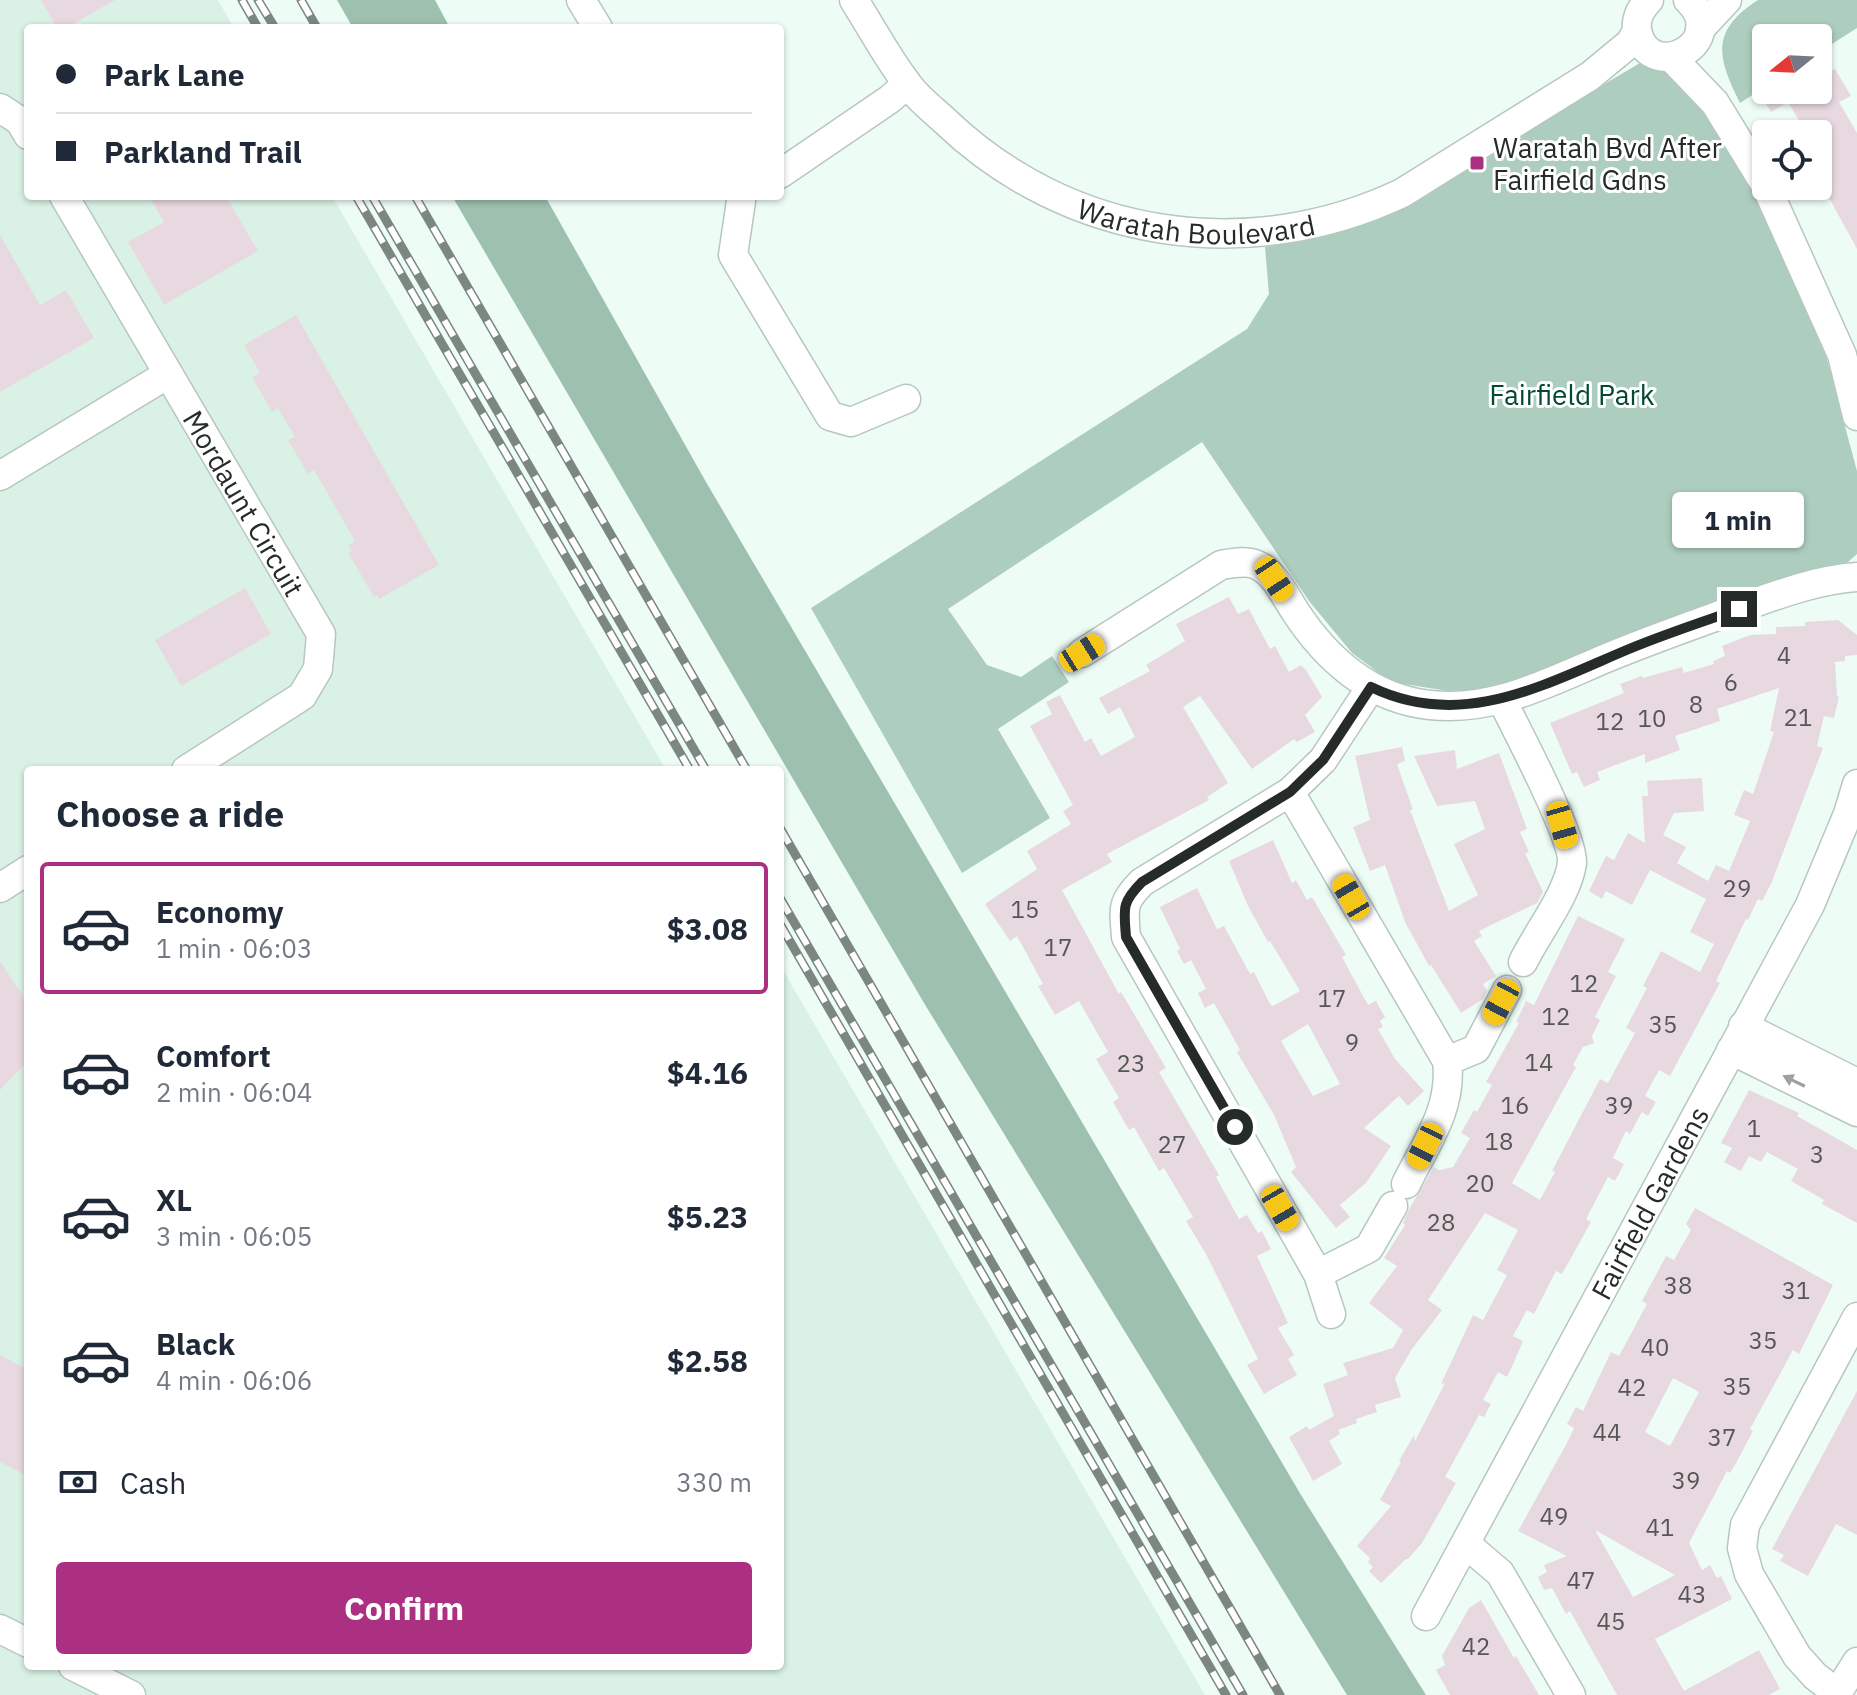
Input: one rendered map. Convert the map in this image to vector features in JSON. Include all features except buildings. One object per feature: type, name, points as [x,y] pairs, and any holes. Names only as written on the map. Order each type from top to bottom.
[{"type":"street","points":[[581,0],[596,24]]},
{"type":"street","name":"Waratah Boulevard","points":[[854,0],[907,84],[971,147],[1015,177],[1078,207],[1120,220],[1178,232],[1212,234],[1289,229],[1331,220],[1377,205],[1423,182],[1590,76],[1630,43],[1641,10]]},
{"type":"street","points":[[1688,0],[1698,13],[1698,36],[1715,103]]},
{"type":"street","name":"Waratah Boulevard","points":[[1590,76],[1689,50],[1727,0]]},
{"type":"street","name":"Waratah Boulevard","points":[[1641,10],[1645,47],[1665,56]]},
{"type":"street","points":[[1665,56],[1715,103],[1752,163]]},
{"type":"street","points":[[784,171],[907,84]]},
{"type":"street","points":[[0,108],[20,121],[24,128]]},
{"type":"street","name":"Mordaunt Circuit","points":[[66,200],[321,634],[318,669],[302,696],[192,766]]},
{"type":"street","points":[[737,200],[733,255],[830,416],[851,422],[906,399]]},
{"type":"street","points":[[1772,200],[1842,355],[1857,416]]},
{"type":"street","points":[[0,476],[168,374]]},
{"type":"street","points":[[1082,653],[1221,565],[1241,562],[1258,565],[1274,579],[1308,630],[1340,666],[1371,687],[1390,696],[1430,705],[1472,705],[1502,700],[1655,638],[1799,587],[1857,577]]},
{"type":"street","points":[[1331,1314],[1318,1274],[1126,937],[1124,915],[1127,897],[1142,882],[1290,792],[1323,760],[1371,687]]},
{"type":"street","points":[[1502,700],[1562,825],[1572,861],[1564,887],[1523,962]]},
{"type":"street","name":"Fairfield Gardens","points":[[1426,1616],[1810,905],[1848,814],[1857,784]]},
{"type":"street","points":[[1290,792],[1447,1061],[1450,1083],[1445,1105],[1369,1248],[1318,1274]]},
{"type":"street","points":[[0,888],[24,873]]},
{"type":"street","points":[[1447,1061],[1476,1049],[1507,990]]},
{"type":"street","points":[[1737,1038],[1857,1083]]},
{"type":"street","points":[[1737,1038],[1857,1112]]},
{"type":"street","points":[[1857,1317],[1745,1525],[1742,1548],[1749,1574],[1797,1656],[1815,1676],[1836,1694],[1857,1662]]},
{"type":"street","points":[[1467,1545],[1500,1573],[1571,1695]]},
{"type":"street","points":[[0,1629],[24,1641]]},
{"type":"street","points":[[81,1670],[131,1695]]},
{"type":"shaded area","points":[[0,0],[218,0],[232,24],[24,24],[24,200],[334,200],[664,766],[24,766],[24,1670],[784,1670],[784,972],[1205,1695],[0,1695]]},
{"type":"shaded area","points":[[337,0],[435,0],[448,24],[351,24]]},
{"type":"shaded area","points":[[454,200],[547,200],[706,482],[1301,1495],[1426,1695],[1347,1695],[924,1003]]},
{"type":"green space","points":[[1758,0],[1857,0],[1857,28],[1832,44],[1832,24],[1752,24],[1752,95],[1740,103],[1726,72],[1722,46],[1725,34],[1743,11]]},
{"type":"green space","name":"Fairfield Park","points":[[1645,60],[1688,67],[1752,189],[1752,200],[1758,200],[1782,246],[1826,356],[1857,471],[1857,554],[1848,562],[1501,689],[1448,691],[1391,682],[1352,653],[1309,601],[1202,442],[948,609],[987,665],[1021,677],[1052,656],[1069,682],[998,729],[1050,818],[962,873],[811,608],[1247,329],[1269,294],[1265,247],[1379,218]]},
{"type":"railway","points":[[242,0],[256,24]]},
{"type":"railway","points":[[258,0],[273,24]]},
{"type":"railway","points":[[301,0],[315,24]]},
{"type":"railway","points":[[358,200],[688,766]]},
{"type":"railway","points":[[374,200],[704,766]]},
{"type":"railway","points":[[417,200],[745,766]]},
{"type":"railway","points":[[784,835],[1280,1695]]},
{"type":"railway","points":[[784,905],[1243,1695]]},
{"type":"railway","points":[[784,931],[1226,1695]]},
{"type":"place","name":"Waratah Bvd After Fairfield Gdns","points":[[1477,163]]},
{"type":"route","points":[[1235,1127],[1126,937],[1124,915],[1127,897],[1142,882],[1290,792],[1323,760],[1371,687],[1390,696],[1430,705],[1472,705],[1502,700],[1655,638],[1739,609]]}]
